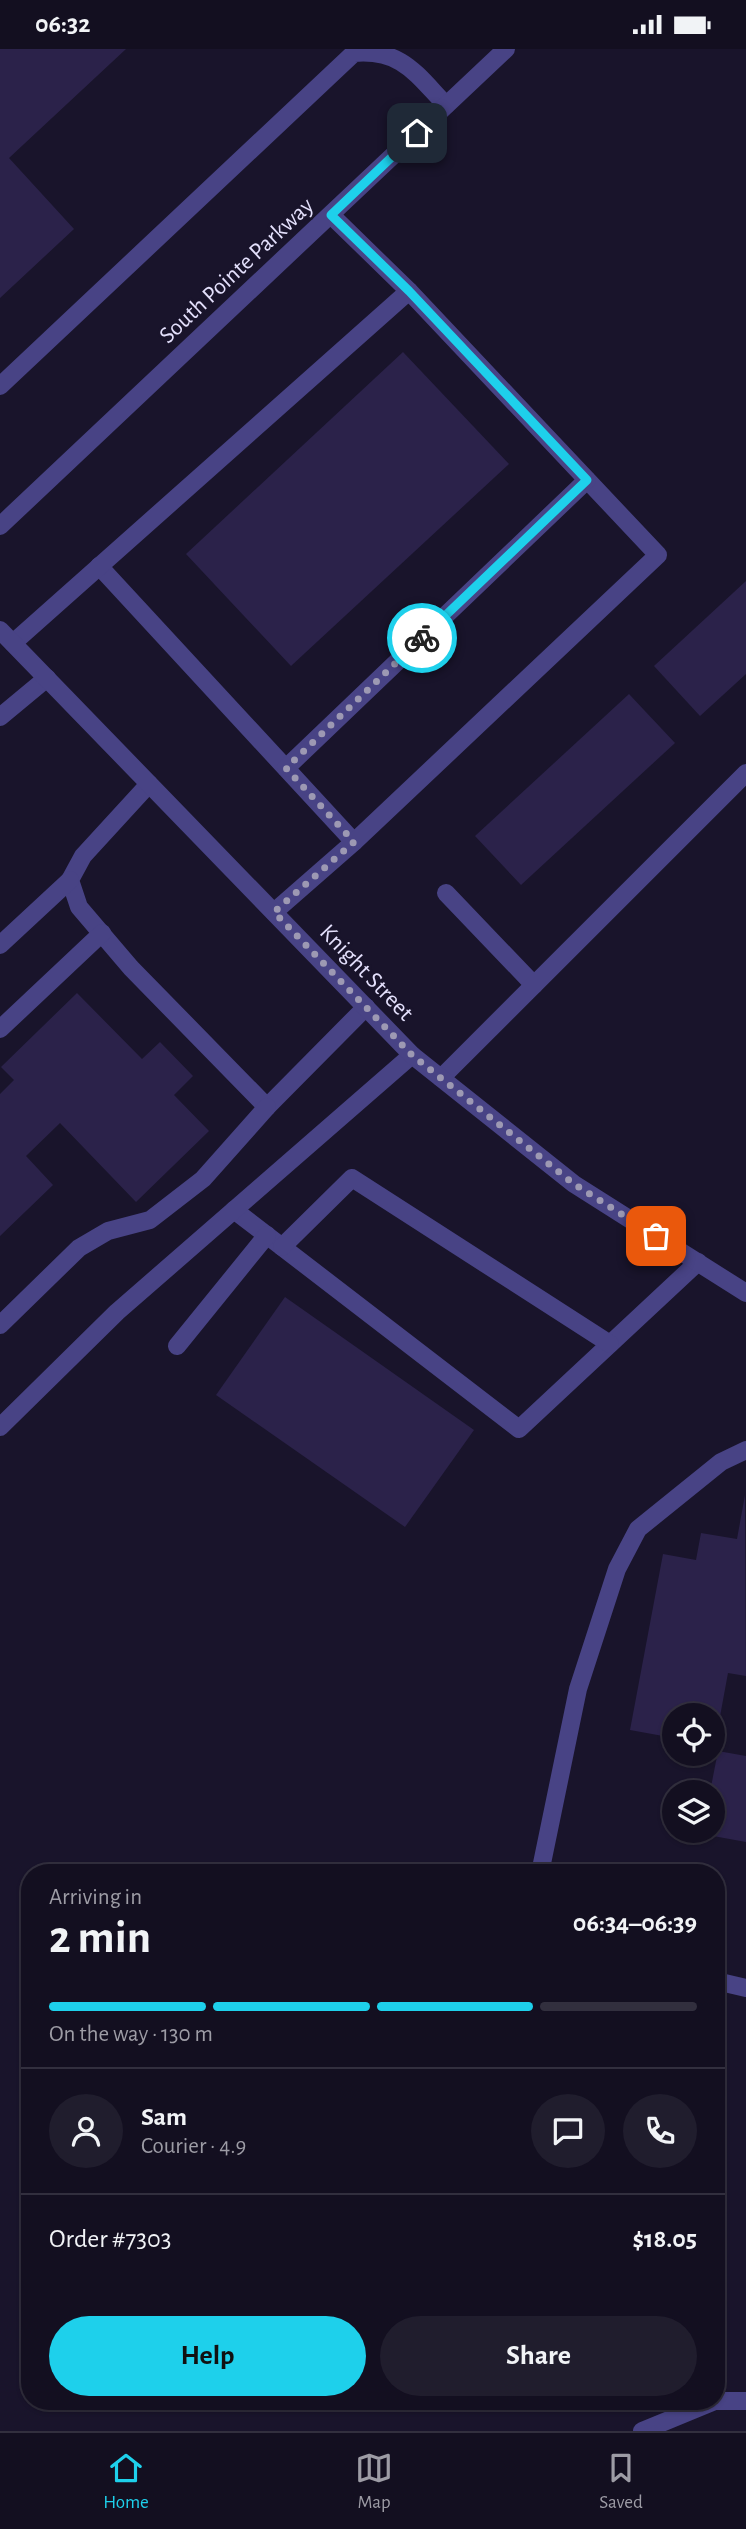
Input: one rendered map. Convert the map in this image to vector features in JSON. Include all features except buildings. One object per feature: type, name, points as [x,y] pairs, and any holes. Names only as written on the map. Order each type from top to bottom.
[{"type":"street","points":[[0,386],[354,53],[375,49],[397,54],[446,105]]},
{"type":"street","name":"South Pointe Parkway","points":[[0,526],[506,49]]},
{"type":"street","points":[[274,912],[354,842],[658,555],[409,291],[331,215]]},
{"type":"street","points":[[6,636],[99,566],[409,291]]},
{"type":"street","points":[[286,768],[587,480]]},
{"type":"street","points":[[99,566],[354,842]]},
{"type":"street","name":"Knight Street","points":[[6,636],[412,1055],[574,1184],[746,1293]]},
{"type":"street","points":[[0,717],[47,678]]},
{"type":"street","points":[[441,1078],[746,773]]},
{"type":"street","points":[[0,944],[70,880],[83,856],[149,784]]},
{"type":"street","points":[[70,880],[79,907],[131,968],[267,1107]]},
{"type":"street","points":[[446,893],[534,985]]},
{"type":"street","points":[[0,1029],[102,933]]},
{"type":"street","points":[[0,1325],[79,1248],[108,1231],[150,1220],[203,1179],[267,1107],[366,1007]]},
{"type":"street","points":[[0,1427],[117,1312],[412,1055]]},
{"type":"street","points":[[282,1247],[352,1178],[610,1345]]},
{"type":"street","points":[[234,1210],[519,1429],[698,1262]]},
{"type":"street","points":[[177,1346],[267,1235]]},
{"type":"street","points":[[542,1864],[578,1689],[617,1569],[638,1529],[721,1462],[746,1450]]},
{"type":"street","points":[[725,1983],[746,1988]]},
{"type":"street","points":[[725,2401],[746,2401]]},
{"type":"street","points":[[642,2431],[693,2410]]},
{"type":"way so far","points":[[422,638],[286,768],[354,842],[274,912],[412,1055],[574,1184],[656,1236]]},
{"type":"route","points":[[417,133],[331,215],[409,291],[587,480],[422,638]]}]
